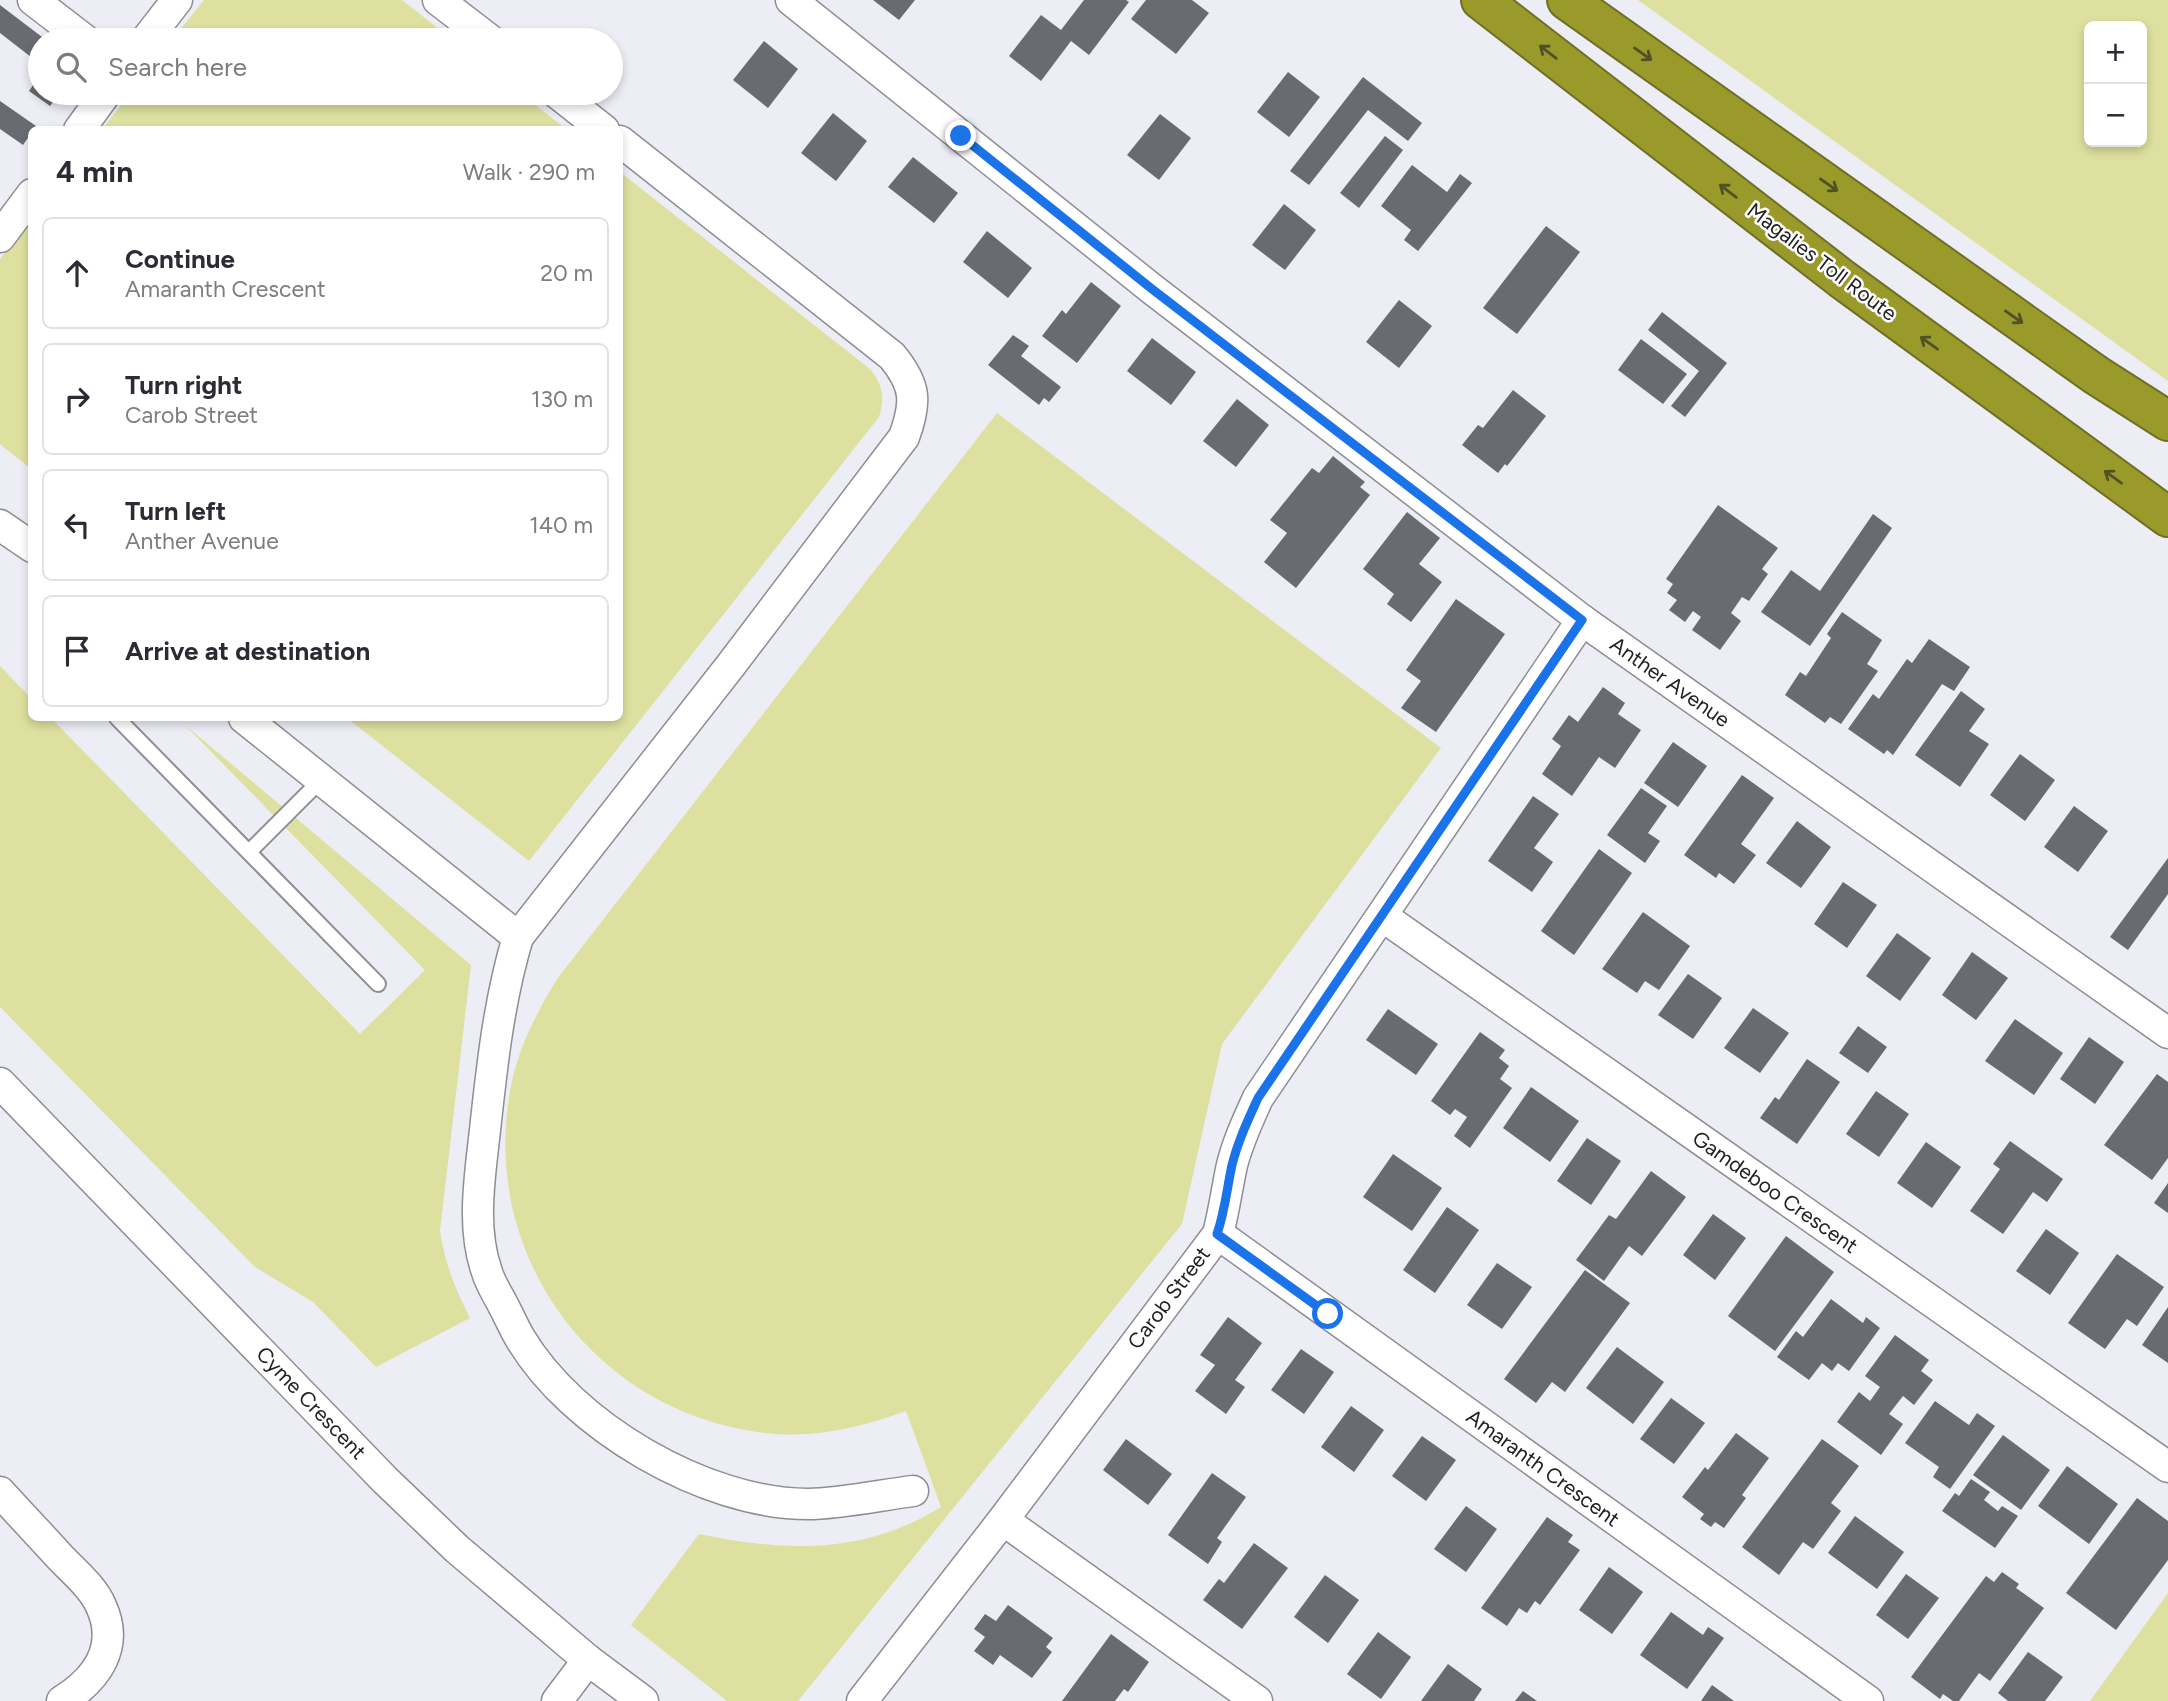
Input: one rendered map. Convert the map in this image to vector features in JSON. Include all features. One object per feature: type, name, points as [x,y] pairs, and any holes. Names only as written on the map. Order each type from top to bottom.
[{"type":"highway","name":"Magalies Toll Route","points":[[1481,0],[1842,279],[2168,517]]},
{"type":"highway","points":[[1567,0],[2085,367],[2168,421]]},
{"type":"street","points":[[33,0],[69,28]]},
{"type":"street","points":[[155,28],[177,0]]},
{"type":"street","points":[[438,0],[474,28]]},
{"type":"street","name":"Anther Avenue","points":[[791,0],[1152,289],[1582,620],[2168,1033]]},
{"type":"street","points":[[82,126],[97,105]]},
{"type":"street","points":[[572,105],[599,126]]},
{"type":"street","points":[[623,143],[892,356],[904,370],[913,388],[912,414],[904,437],[517,937],[505,979],[490,1082],[478,1196],[479,1233],[487,1272],[520,1340],[548,1375],[577,1406],[649,1458],[692,1479],[742,1496],[808,1504],[913,1491]]},
{"type":"street","points":[[0,237],[28,199]]},
{"type":"street","points":[[0,525],[28,544]]},
{"type":"street","name":"Carob Street","points":[[862,1701],[1003,1520],[1217,1234],[1241,1136],[1258,1098],[1582,620]]},
{"type":"street","points":[[248,721],[517,937]]},
{"type":"street","name":"Gamdeboo Crescent","points":[[1382,916],[2168,1467]]},
{"type":"street","name":"Cyme Crescent","points":[[0,1083],[385,1480],[457,1549],[588,1660],[643,1701]]},
{"type":"street","name":"Amaranth Crescent","points":[[1217,1234],[1868,1701]]},
{"type":"street","points":[[0,1492],[101,1605],[110,1635],[102,1660],[87,1682],[62,1701]]},
{"type":"street","points":[[1003,1520],[1257,1701]]},
{"type":"street","points":[[557,1701],[588,1660]]},
{"type":"lane","points":[[120,721],[379,984]]},
{"type":"lane","points":[[248,852],[321,780]]},
{"type":"green space","points":[[204,0],[402,0],[438,28],[182,28]]},
{"type":"green space","points":[[1638,0],[2168,0],[2168,381]]},
{"type":"green space","points":[[121,105],[535,105],[562,126],[104,126]]},
{"type":"green space","points":[[623,174],[870,369],[880,386],[882,404],[879,417],[529,861],[351,721],[623,721]]},
{"type":"green space","points":[[28,223],[28,467],[0,444],[0,259]]},
{"type":"green space","points":[[997,413],[1441,748],[1222,1044],[1182,1224],[798,1701],[727,1701],[631,1625],[699,1534],[762,1544],[823,1545],[882,1534],[912,1523],[941,1507],[906,1411],[872,1422],[820,1433],[766,1433],[705,1420],[650,1395],[603,1361],[563,1318],[533,1268],[514,1213],[505,1153],[513,1076],[528,1033],[557,979]]},
{"type":"green space","points":[[0,666],[28,695],[28,721],[54,721],[360,1034],[425,970],[185,725],[471,965],[440,1231],[451,1276],[470,1318],[376,1367],[313,1302],[255,1267],[0,1007]]},
{"type":"green space","points":[[2168,1593],[2168,1701],[2090,1701]]},
{"type":"building","points":[[873,0],[915,0],[899,20]]},
{"type":"building","points":[[1084,0],[1129,2],[1089,55],[1071,41],[1041,81],[1009,56],[1041,15],[1061,30]]},
{"type":"building","points":[[1146,0],[1192,0],[1209,13],[1176,54],[1131,19]]},
{"type":"building","points":[[0,5],[30,28],[28,28],[28,55],[0,33]]},
{"type":"building","points":[[764,41],[798,69],[768,108],[733,80]]},
{"type":"building","points":[[1288,72],[1320,97],[1289,137],[1257,112]]},
{"type":"building","points":[[1363,77],[1422,123],[1408,141],[1368,110],[1309,185],[1290,171]]},
{"type":"building","points":[[0,101],[36,126],[28,126],[28,138],[23,145],[0,129]]},
{"type":"building","points":[[833,113],[867,141],[836,181],[801,153]]},
{"type":"building","points":[[1160,114],[1191,138],[1159,180],[1127,155]]},
{"type":"building","points":[[1385,136],[1403,150],[1359,208],[1340,193]]},
{"type":"building","points":[[913,157],[958,193],[934,223],[888,187]]},
{"type":"building","points":[[1412,165],[1447,192],[1460,174],[1472,183],[1418,251],[1404,240],[1411,230],[1381,206]]},
{"type":"building","points":[[1284,204],[1316,230],[1285,270],[1252,245]]},
{"type":"building","points":[[1546,226],[1580,252],[1517,334],[1483,308]]},
{"type":"building","points":[[987,231],[1032,268],[1008,298],[963,262]]},
{"type":"building","points":[[1091,282],[1121,306],[1077,363],[1042,336],[1062,310],[1066,314]]},
{"type":"building","points":[[1399,300],[1432,326],[1399,368],[1366,342]]},
{"type":"building","points":[[1662,312],[1727,363],[1685,417],[1671,406],[1699,371],[1648,330]]},
{"type":"building","points":[[1013,335],[1029,346],[1021,356],[1061,387],[1049,402],[1044,398],[1039,405],[988,365]]},
{"type":"building","points":[[1152,338],[1196,372],[1171,405],[1127,371]]},
{"type":"building","points":[[1641,339],[1687,374],[1663,404],[1618,370]]},
{"type":"building","points":[[1513,390],[1546,416],[1507,466],[1505,464],[1498,473],[1462,445],[1478,425],[1483,428]]},
{"type":"building","points":[[1237,399],[1269,425],[1236,467],[1203,441]]},
{"type":"building","points":[[1333,456],[1365,482],[1360,487],[1370,495],[1296,588],[1264,562],[1287,533],[1270,520],[1312,468],[1319,473]]},
{"type":"building","points":[[1718,505],[1778,548],[1762,569],[1768,574],[1749,601],[1742,597],[1731,613],[1741,621],[1720,650],[1692,630],[1701,617],[1693,611],[1685,622],[1669,610],[1677,600],[1667,593],[1673,584],[1666,579]]},
{"type":"building","points":[[1407,512],[1440,538],[1419,564],[1442,582],[1411,622],[1387,604],[1394,594],[1363,569]]},
{"type":"building","points":[[1873,514],[1892,528],[1810,646],[1761,612],[1791,570],[1820,591]]},
{"type":"building","points":[[1456,599],[1505,634],[1436,732],[1401,708],[1421,681],[1406,670]]},
{"type":"building","points":[[1842,612],[1882,640],[1867,664],[1878,671],[1841,724],[1830,717],[1825,723],[1785,695],[1800,672],[1806,676],[1831,638],[1827,634]]},
{"type":"building","points":[[1929,639],[1970,667],[1954,691],[1942,684],[1893,755],[1887,750],[1884,754],[1848,729],[1873,694],[1879,699],[1907,659],[1912,663]]},
{"type":"building","points":[[1603,687],[1625,703],[1618,714],[1641,730],[1615,768],[1599,757],[1572,796],[1542,774],[1561,746],[1552,739],[1569,715],[1578,722]]},
{"type":"building","points":[[1961,691],[1985,709],[1969,731],[1989,744],[1960,787],[1915,755]]},
{"type":"building","points":[[1673,742],[1707,766],[1678,807],[1644,783]]},
{"type":"building","points":[[2020,754],[2055,780],[2025,821],[1990,795]]},
{"type":"building","points":[[1742,775],[1774,798],[1741,844],[1756,855],[1734,884],[1719,873],[1716,878],[1684,855]]},
{"type":"building","points":[[1641,788],[1667,806],[1648,833],[1660,841],[1645,863],[1607,835]]},
{"type":"building","points":[[1533,796],[1559,814],[1534,848],[1553,862],[1532,892],[1488,861]]},
{"type":"building","points":[[2074,806],[2108,831],[2078,872],[2044,847]]},
{"type":"building","points":[[1797,821],[1831,847],[1801,888],[1766,863]]},
{"type":"building","points":[[1599,849],[1632,873],[1574,955],[1541,931]]},
{"type":"building","points":[[2168,858],[2168,894],[2128,950],[2110,937]]},
{"type":"building","points":[[1843,882],[1877,905],[1847,948],[1814,924]]},
{"type":"building","points":[[1643,912],[1690,946],[1659,990],[1645,981],[1637,993],[1602,969]]},
{"type":"building","points":[[1897,933],[1931,958],[1900,1001],[1866,976]]},
{"type":"building","points":[[1972,952],[2008,978],[1976,1020],[1942,995]]},
{"type":"building","points":[[1688,974],[1722,998],[1693,1039],[1658,1015]]},
{"type":"building","points":[[1753,1008],[1789,1033],[1760,1073],[1724,1048]]},
{"type":"building","points":[[1388,1009],[1438,1044],[1416,1075],[1366,1040]]},
{"type":"building","points":[[2015,1019],[2063,1053],[2034,1095],[1985,1061]]},
{"type":"building","points":[[1858,1026],[1887,1047],[1868,1073],[1839,1053]]},
{"type":"building","points":[[1480,1032],[1505,1050],[1499,1058],[1509,1066],[1500,1079],[1512,1088],[1470,1148],[1454,1136],[1467,1117],[1455,1109],[1450,1115],[1431,1101]]},
{"type":"building","points":[[2089,1037],[2124,1062],[2095,1104],[2060,1079]]},
{"type":"building","points":[[1807,1059],[1840,1082],[1797,1144],[1760,1118],[1775,1097],[1779,1100]]},
{"type":"building","points":[[2157,1074],[2168,1082],[2168,1158],[2152,1180],[2104,1145]]},
{"type":"building","points":[[1531,1087],[1579,1121],[1550,1162],[1503,1128]]},
{"type":"building","points":[[1876,1091],[1909,1114],[1879,1157],[1846,1134]]},
{"type":"building","points":[[1587,1138],[1621,1161],[1591,1205],[1557,1181]]},
{"type":"building","points":[[2010,1141],[2063,1179],[2047,1202],[2033,1192],[2003,1234],[1970,1211],[2000,1169],[1993,1164]]},
{"type":"building","points":[[1926,1142],[1961,1167],[1932,1208],[1897,1183]]},
{"type":"building","points":[[1393,1154],[1442,1188],[1412,1231],[1363,1197]]},
{"type":"building","points":[[1651,1171],[1686,1197],[1642,1256],[1629,1246],[1604,1281],[1576,1260],[1609,1215],[1616,1219]]},
{"type":"building","points":[[2168,1183],[2168,1213],[2154,1203]]},
{"type":"building","points":[[1447,1207],[1479,1230],[1435,1293],[1403,1270]]},
{"type":"building","points":[[1713,1214],[1746,1238],[1715,1280],[1683,1255]]},
{"type":"building","points":[[2046,1229],[2079,1253],[2050,1295],[2016,1271]]},
{"type":"building","points":[[1786,1236],[1834,1272],[1775,1351],[1728,1316]]},
{"type":"building","points":[[2117,1254],[2164,1287],[2137,1326],[2127,1319],[2105,1349],[2068,1323]]},
{"type":"building","points":[[1497,1263],[1532,1287],[1502,1329],[1467,1305]]},
{"type":"building","points":[[1585,1270],[1630,1303],[1565,1392],[1552,1382],[1536,1403],[1504,1379]]},
{"type":"building","points":[[1831,1299],[1863,1323],[1866,1317],[1880,1328],[1849,1371],[1838,1363],[1832,1371],[1822,1363],[1809,1380],[1777,1357],[1796,1331],[1803,1337]]},
{"type":"building","points":[[2168,1307],[2168,1363],[2142,1345]]},
{"type":"building","points":[[1228,1317],[1262,1343],[1235,1380],[1245,1387],[1226,1414],[1195,1391],[1215,1365],[1200,1355]]},
{"type":"building","points":[[1895,1335],[1929,1360],[1921,1371],[1933,1380],[1914,1405],[1903,1396],[1889,1414],[1903,1424],[1881,1455],[1837,1422],[1859,1392],[1870,1401],[1880,1387],[1865,1376]]},
{"type":"building","points":[[1617,1347],[1664,1382],[1633,1424],[1586,1388]]},
{"type":"building","points":[[1301,1349],[1334,1372],[1304,1414],[1271,1390]]},
{"type":"building","points":[[1671,1398],[1705,1423],[1674,1464],[1640,1439]]},
{"type":"building","points":[[1935,1401],[1969,1425],[1977,1413],[1995,1426],[1950,1489],[1933,1477],[1939,1467],[1905,1443]]},
{"type":"building","points":[[1351,1406],[1384,1430],[1354,1472],[1321,1447]]},
{"type":"building","points":[[1736,1433],[1769,1458],[1742,1495],[1746,1498],[1724,1528],[1715,1522],[1711,1527],[1700,1519],[1704,1514],[1682,1497],[1705,1467],[1708,1470]]},
{"type":"building","points":[[2003,1435],[2050,1470],[2021,1510],[1973,1475]]},
{"type":"building","points":[[1422,1436],[1456,1460],[1426,1501],[1392,1476]]},
{"type":"building","points":[[1126,1439],[1172,1474],[1148,1505],[1103,1470]]},
{"type":"building","points":[[1822,1439],[1859,1466],[1831,1503],[1841,1511],[1813,1549],[1803,1542],[1779,1575],[1742,1547]]},
{"type":"building","points":[[2067,1466],[2118,1504],[2089,1544],[2038,1506]]},
{"type":"building","points":[[1212,1473],[1246,1497],[1217,1538],[1222,1542],[1208,1564],[1168,1535]]},
{"type":"building","points":[[1971,1479],[1990,1492],[1984,1500],[1998,1511],[2002,1506],[2018,1516],[1995,1548],[1942,1511],[1955,1493],[1959,1496]]},
{"type":"building","points":[[2137,1498],[2168,1521],[2168,1560],[2116,1630],[2066,1593]]},
{"type":"building","points":[[1466,1506],[1497,1529],[1466,1572],[1434,1549]]},
{"type":"building","points":[[1855,1516],[1904,1552],[1877,1589],[1828,1553]]},
{"type":"building","points":[[1547,1517],[1573,1535],[1568,1542],[1580,1550],[1540,1605],[1535,1601],[1527,1613],[1519,1608],[1507,1626],[1481,1608]]},
{"type":"building","points":[[1254,1543],[1288,1568],[1242,1629],[1203,1600],[1219,1579],[1224,1583]]},
{"type":"building","points":[[1609,1567],[1643,1592],[1612,1634],[1579,1610]]},
{"type":"building","points":[[2002,1572],[2019,1584],[2016,1588],[2044,1608],[1990,1681],[1979,1673],[1959,1701],[1953,1701],[1943,1694],[1940,1699],[1911,1677],[1986,1576],[1994,1582]]},
{"type":"building","points":[[1906,1574],[1939,1598],[1908,1639],[1876,1615]]},
{"type":"building","points":[[1325,1575],[1359,1600],[1328,1643],[1294,1617]]},
{"type":"building","points":[[1008,1605],[1053,1638],[1046,1647],[1052,1652],[1032,1678],[1000,1655],[993,1665],[974,1651],[985,1637],[974,1629],[985,1614],[996,1621]]},
{"type":"building","points":[[1671,1612],[1703,1635],[1708,1627],[1724,1638],[1687,1689],[1640,1655]]},
{"type":"building","points":[[1378,1632],[1411,1657],[1381,1699],[1347,1674]]},
{"type":"building","points":[[1111,1634],[1149,1662],[1128,1692],[1124,1689],[1115,1701],[1062,1701]]},
{"type":"building","points":[[2028,1652],[2063,1677],[2045,1701],[2008,1701],[1998,1693]]},
{"type":"building","points":[[1448,1664],[1482,1689],[1474,1701],[1421,1701]]},
{"type":"building","points":[[1712,1685],[1734,1701],[1701,1701]]},
{"type":"building","points":[[1523,1691],[1537,1701],[1515,1701]]},
{"type":"route","points":[[961,136],[1152,289],[1582,620],[1258,1098],[1241,1136],[1217,1234],[1328,1314]]}]
